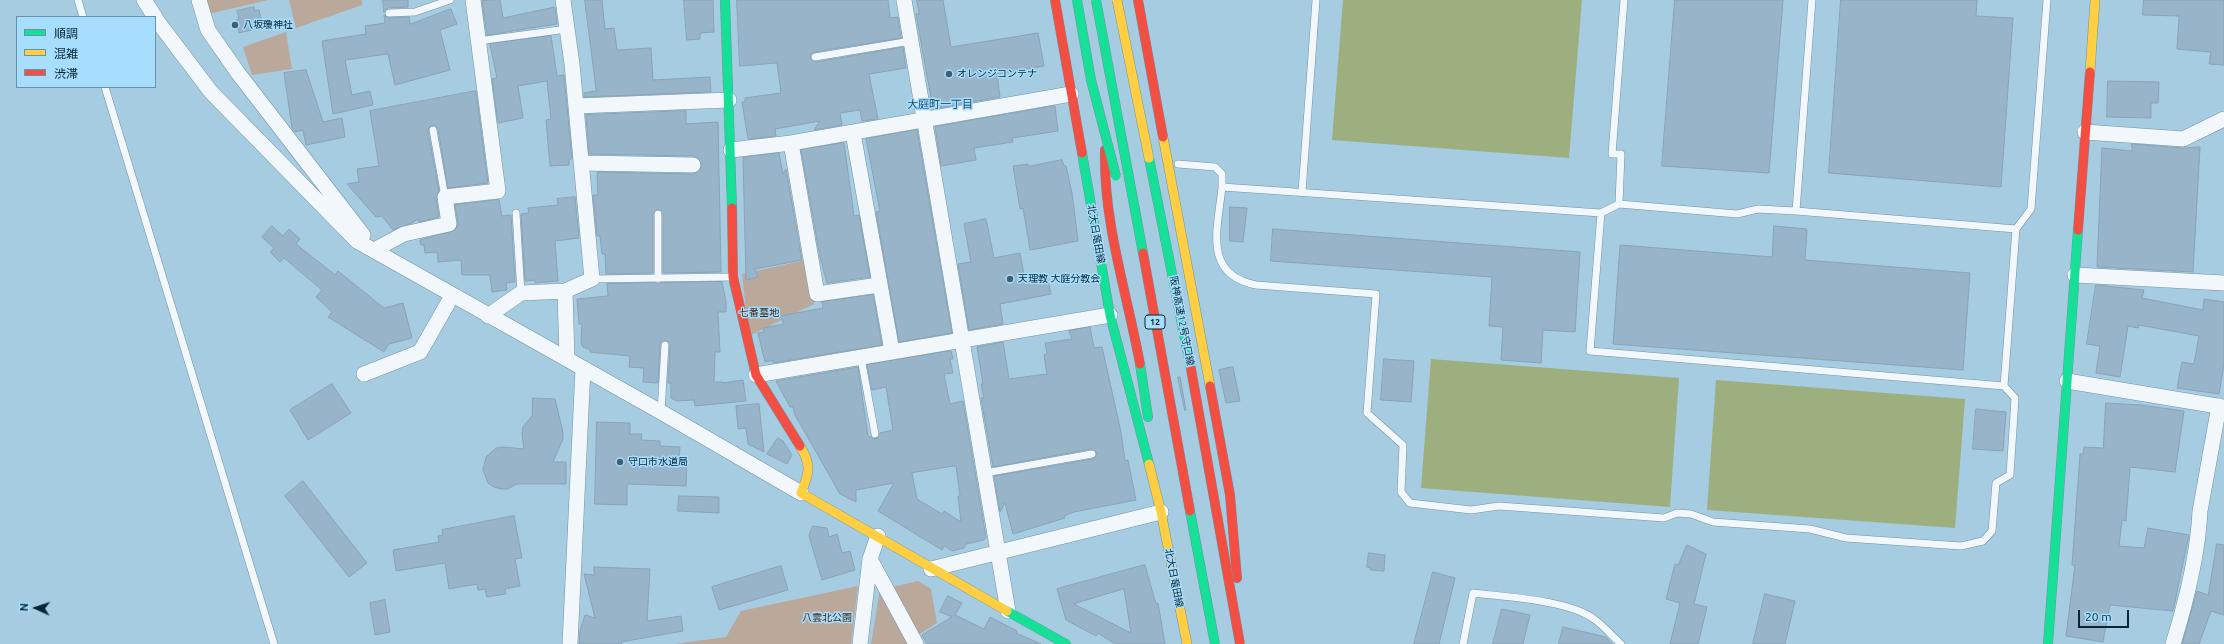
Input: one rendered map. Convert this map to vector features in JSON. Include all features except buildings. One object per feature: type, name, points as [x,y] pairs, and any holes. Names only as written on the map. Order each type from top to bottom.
[{"type":"main road","points":[[725,0],[731,150],[733,277],[756,375],[805,454],[809,474],[801,493],[878,536],[931,569],[1066,644]]},
{"type":"main road","name":"北大日竜田線","points":[[1055,0],[1110,315],[1161,512],[1187,644]]},
{"type":"main road","points":[[1077,0],[1091,80],[1118,184]]},
{"type":"main road","name":"12","points":[[1096,0],[1215,644]]},
{"type":"main road","name":"阪神高速12号守口線","points":[[1117,0],[1197,400],[1241,644]]},
{"type":"main road","points":[[1138,0],[1230,495],[1241,644]]},
{"type":"main road","points":[[2048,644],[2095,0]]},
{"type":"main road","name":"北大日竜田線","points":[[1128,5],[1126,36],[1107,126],[1104,167],[1108,208],[1141,360],[1161,512]]},
{"type":"main road","points":[[1124,205],[1148,280]]},
{"type":"street","points":[[144,0],[154,16]]},
{"type":"street","points":[[199,0],[208,30],[238,73],[374,250]]},
{"type":"street","points":[[374,250],[404,234],[449,224],[445,197],[498,191],[473,0]]},
{"type":"street","points":[[488,316],[521,293],[565,291],[592,279],[576,106],[563,0]]},
{"type":"street","points":[[904,0],[1008,611]]},
{"type":"street","points":[[156,18],[211,92],[357,241],[452,296],[661,412],[801,493]]},
{"type":"street","points":[[731,150],[791,143],[853,133],[1071,94]]},
{"type":"street","points":[[576,106],[729,100]]},
{"type":"street","points":[[2085,132],[2182,139],[2224,119]]},
{"type":"street","points":[[853,133],[892,351]]},
{"type":"street","points":[[791,143],[817,294],[880,285]]},
{"type":"street","points":[[581,163],[693,166]]},
{"type":"street","points":[[2075,275],[2224,282]]},
{"type":"street","points":[[565,291],[567,359]]},
{"type":"street","points":[[364,374],[420,352],[452,296]]},
{"type":"street","points":[[756,375],[1110,315]]},
{"type":"street","points":[[570,644],[583,368]]},
{"type":"street","points":[[2067,381],[2222,407],[2200,511],[2200,529],[2183,612],[2173,644]]},
{"type":"street","points":[[931,569],[1161,512]]},
{"type":"street","points":[[860,644],[870,559],[878,536]]},
{"type":"street","points":[[870,559],[916,644]]},
{"type":"lane","points":[[78,0],[84,16]]},
{"type":"lane","points":[[389,13],[415,12],[450,0]]},
{"type":"lane","points":[[1302,192],[1316,0]]},
{"type":"lane","points":[[1619,204],[1621,154],[1612,154],[1624,0]]},
{"type":"lane","points":[[1796,211],[1812,0]]},
{"type":"lane","points":[[2004,386],[2016,229],[2031,209],[2047,0]]},
{"type":"lane","points":[[478,41],[567,29]]},
{"type":"lane","points":[[815,57],[911,41]]},
{"type":"lane","points":[[106,88],[274,644]]},
{"type":"lane","points":[[433,130],[445,197]]},
{"type":"lane","points":[[1178,164],[1215,167],[1222,174],[1217,252],[1221,263],[1231,276],[1245,282],[1256,284],[1376,294],[1367,413],[1404,445],[1401,492],[1403,497],[1410,503],[1417,506],[1471,510],[1494,506],[1664,518],[1683,513],[1691,514],[1713,522],[1810,529],[1846,538],[1961,546],[1983,541],[1992,531],[1996,483],[2010,475],[2015,398],[2004,386],[1590,351],[1601,213]]},
{"type":"lane","points":[[1222,187],[1601,213],[1619,204],[1737,214],[1758,209],[1796,211],[2016,229]]},
{"type":"lane","points":[[516,213],[521,293]]},
{"type":"lane","points":[[658,214],[658,279]]},
{"type":"lane","points":[[592,279],[733,277]]},
{"type":"lane","points":[[661,412],[665,345]]},
{"type":"lane","points":[[861,358],[875,434]]},
{"type":"lane","points":[[985,473],[1092,454]]},
{"type":"lane","points":[[1463,644],[1472,593],[1554,604],[1582,612],[1594,618],[1621,644]]},
{"type":"green space","points":[[204,0],[268,0],[208,14]]},
{"type":"green space","points":[[289,0],[362,0],[362,5],[296,28]]},
{"type":"green space","points":[[286,32],[292,69],[252,75],[243,47]]},
{"type":"green space","name":"七番墓地","points":[[806,260],[814,304],[749,336],[742,274]]},
{"type":"green space","points":[[918,581],[931,589],[937,623],[915,637],[888,588]]},
{"type":"green space","points":[[881,583],[911,644],[871,644]]},
{"type":"green space","name":"八雲北公園","points":[[858,586],[851,644],[674,644],[726,637],[741,611]]},
{"type":"shaded area","points":[[1343,0],[1582,0],[1569,158],[1332,140]]},
{"type":"shaded area","points":[[1431,359],[1679,378],[1670,507],[1421,488]]},
{"type":"shaded area","points":[[1716,380],[1965,399],[1955,528],[1707,510]]},
{"type":"traffic: fast","points":[[725,0],[732,208]]},
{"type":"traffic: fast","points":[[1077,0],[1091,80],[1116,176]]},
{"type":"traffic: fast","points":[[1096,0],[1143,253]]},
{"type":"traffic: fast","points":[[1082,153],[1110,315],[1149,464]]},
{"type":"traffic: fast","points":[[1149,158],[1191,369]]},
{"type":"traffic: fast","points":[[2048,644],[2078,230]]},
{"type":"traffic: fast","points":[[1140,364],[1148,417]]},
{"type":"traffic: fast","points":[[1190,511],[1215,644]]},
{"type":"traffic: fast","points":[[1007,611],[1066,644]]},
{"type":"traffic: slow","points":[[1117,0],[1149,158]]},
{"type":"traffic: slow","points":[[2090,72],[2095,0]]},
{"type":"traffic: slow","points":[[1163,137],[1210,386]]},
{"type":"traffic: slow","points":[[800,446],[808,464],[806,480],[801,493],[1007,611]]},
{"type":"traffic: slow","points":[[1149,464],[1161,512],[1187,644]]},
{"type":"traffic: jam","points":[[1055,0],[1082,153]]},
{"type":"traffic: jam","points":[[1138,0],[1163,137]]},
{"type":"traffic: jam","points":[[2078,230],[2090,72]]},
{"type":"traffic: jam","points":[[1105,150],[1105,177],[1112,231],[1140,364]]},
{"type":"traffic: jam","points":[[732,208],[733,277],[756,375],[800,446]]},
{"type":"traffic: jam","points":[[1143,253],[1190,511]]},
{"type":"traffic: jam","points":[[1191,369],[1240,644]]},
{"type":"traffic: jam","points":[[1210,386],[1230,495],[1237,578]]},
{"type":"place","name":"八坂瓊神社","points":[[235,25]]},
{"type":"place","name":"オレンジコンテナ","points":[[949,74]]},
{"type":"place","name":"天理教 大庭分教会","points":[[1010,279]]},
{"type":"place","name":"守口市水道局","points":[[620,462]]},
{"type":"district","name":"大庭町一丁目","points":[[940,104]]}]
